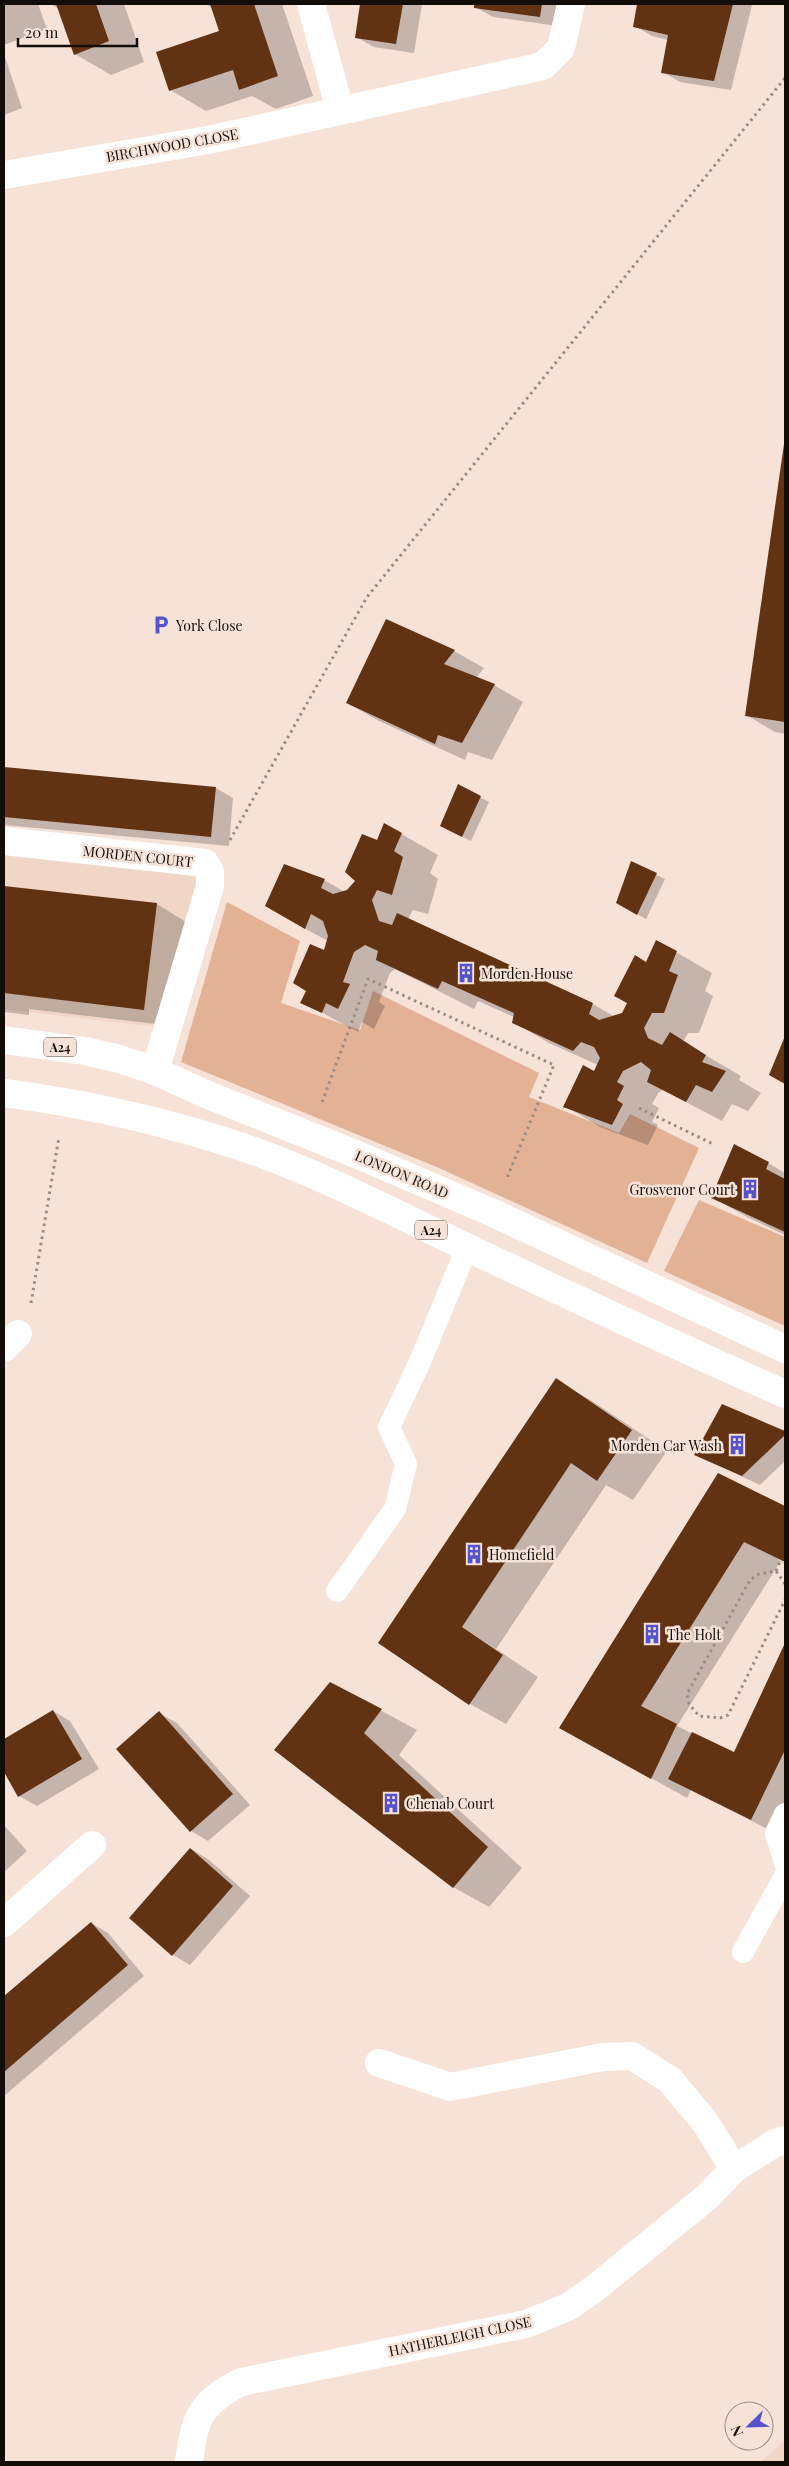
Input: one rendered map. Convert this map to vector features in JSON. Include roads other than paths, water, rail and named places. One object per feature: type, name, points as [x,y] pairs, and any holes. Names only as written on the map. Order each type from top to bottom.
[{"type":"main road","points":[[311,4],[340,110]]},
{"type":"main road","name":"BIRCHWOOD CLOSE","points":[[4,175],[208,140],[543,66],[561,48],[571,4]]},
{"type":"main road","name":"MORDEN COURT","points":[[4,840],[205,863],[210,872],[210,886],[154,1071]]},
{"type":"main road","name":"LONDON ROAD","points":[[4,1040],[85,1051],[116,1058],[154,1071],[493,1213],[785,1349]]},
{"type":"main road","name":"A24","points":[[4,1093],[65,1101],[216,1138],[361,1196],[467,1248],[785,1394]]},
{"type":"main road","points":[[4,1923],[92,1845]]},
{"type":"main road","points":[[379,2063],[450,2087],[602,2057],[632,2056],[670,2080],[704,2122],[734,2169]]},
{"type":"main road","name":"HATHERLEIGH CLOSE","points":[[189,2462],[198,2418],[217,2394],[241,2382],[526,2324],[568,2307],[594,2289],[707,2197],[734,2169],[775,2143],[785,2140]]},
{"type":"lane","points":[[337,1590],[395,1509],[406,1464],[389,1427],[419,1364],[467,1248]]},
{"type":"lane","points":[[785,1814],[776,1834],[785,1863]]},
{"type":"lane","points":[[743,1952],[785,1876]]},
{"type":"place","name":"York Close","points":[[161,625]]},
{"type":"place","name":"Morden House","points":[[466,973]]},
{"type":"place","name":"Grosvenor Court","points":[[750,1189]]},
{"type":"place","name":"Morden Car Wash","points":[[737,1445]]},
{"type":"place","name":"Homefield","points":[[474,1554]]},
{"type":"place","name":"The Holt","points":[[652,1634]]},
{"type":"place","name":"Chenab Court","points":[[391,1803]]}]
